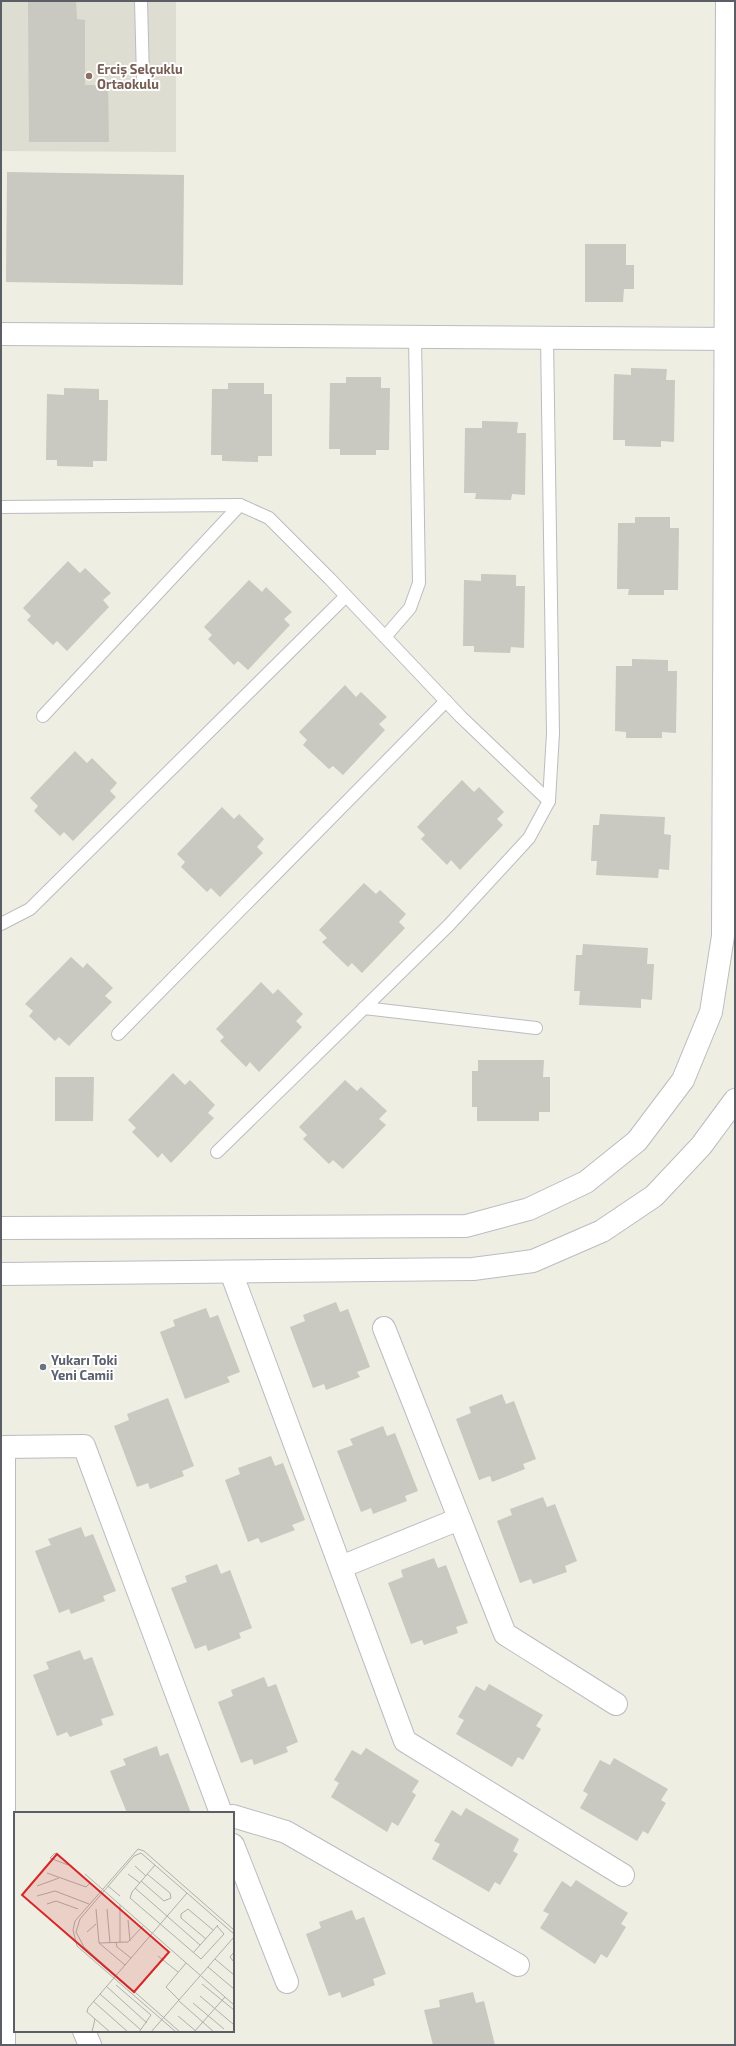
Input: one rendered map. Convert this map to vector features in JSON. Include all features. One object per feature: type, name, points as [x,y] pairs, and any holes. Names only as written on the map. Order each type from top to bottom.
[{"type":"street","points":[[1,1228],[466,1226],[529,1209],[586,1182],[637,1141],[683,1080],[711,1012],[723,936],[730,339],[727,1]]},
{"type":"street","points":[[1,334],[730,339]]},
{"type":"street","points":[[1,1274],[473,1269],[533,1261],[602,1231],[654,1196],[701,1146],[735,1100]]},
{"type":"street","points":[[231,1272],[405,1741],[623,1875]]},
{"type":"street","points":[[384,1328],[504,1634],[616,1704]]},
{"type":"street","points":[[4,2045],[4,1447],[84,1446],[223,1812]]},
{"type":"street","points":[[341,1567],[459,1519]]},
{"type":"street","points":[[234,1817],[286,1832],[518,1965]]},
{"type":"street","points":[[5,1837],[14,1859]]},
{"type":"street","points":[[234,1847],[287,1982]]},
{"type":"street","points":[[84,2032],[90,2045]]},
{"type":"lane","points":[[141,1],[143,78]]},
{"type":"lane","points":[[385,637],[410,608],[419,583],[415,337]]},
{"type":"lane","points":[[217,1152],[449,925],[529,838],[549,801],[553,733],[547,338]]},
{"type":"lane","points":[[1,507],[240,506],[269,518],[446,701],[549,801]]},
{"type":"lane","points":[[43,716],[240,506]]},
{"type":"lane","points":[[1,924],[30,909],[346,596]]},
{"type":"lane","points":[[118,1034],[446,701]]},
{"type":"lane","points":[[364,1008],[536,1028]]},
{"type":"shaded area","name":"Erciş Selçuklu Ortaokulu","points":[[1,1],[176,1],[176,152],[1,151]]},
{"type":"building","points":[[28,1],[76,1],[77,19],[85,20],[85,85],[108,85],[109,142],[29,142]]},
{"type":"building","points":[[7,172],[184,175],[183,285],[6,282]]},
{"type":"building","points":[[585,244],[626,244],[626,265],[634,265],[634,289],[624,289],[623,302],[585,302]]},
{"type":"building","points":[[631,368],[667,369],[666,380],[675,380],[674,442],[661,441],[661,447],[625,446],[625,440],[613,440],[614,374],[631,375]]},
{"type":"building","points":[[346,377],[381,377],[381,388],[390,388],[389,450],[376,450],[376,455],[340,455],[340,449],[329,449],[330,383],[346,383]]},
{"type":"building","points":[[228,383],[264,383],[264,394],[272,394],[272,456],[258,456],[258,462],[222,461],[222,455],[211,455],[212,389],[228,389]]},
{"type":"building","points":[[64,388],[99,389],[99,400],[108,400],[107,461],[93,461],[93,467],[57,466],[57,460],[46,460],[47,394],[64,395]]},
{"type":"building","points":[[482,421],[518,422],[517,433],[526,433],[525,495],[512,494],[511,500],[475,499],[476,493],[464,493],[465,428],[482,428]]},
{"type":"building","points":[[635,517],[670,517],[670,528],[679,528],[678,590],[664,590],[664,595],[628,595],[629,589],[617,589],[618,523],[635,523]]},
{"type":"building","points":[[68,561],[80,573],[85,568],[111,593],[103,600],[109,607],[67,651],[57,641],[53,645],[27,620],[31,616],[23,608]]},
{"type":"building","points":[[481,574],[516,575],[516,586],[525,586],[524,648],[511,647],[510,653],[474,652],[474,646],[463,646],[464,580],[481,581]]},
{"type":"building","points":[[249,580],[262,592],[266,587],[292,612],[284,619],[290,625],[248,670],[238,661],[234,665],[208,639],[212,635],[204,627]]},
{"type":"building","points":[[632,659],[668,660],[668,671],[677,671],[676,733],[662,732],[662,738],[626,738],[626,732],[615,731],[616,666],[632,666]]},
{"type":"building","points":[[345,685],[356,697],[361,692],[387,717],[379,724],[385,730],[343,775],[333,766],[329,769],[303,745],[307,740],[299,732]]},
{"type":"building","points":[[75,751],[87,763],[92,758],[117,783],[110,791],[116,797],[73,841],[64,832],[60,836],[34,811],[38,806],[30,798]]},
{"type":"building","points":[[462,780],[474,792],[479,787],[504,812],[497,819],[503,825],[460,870],[451,860],[447,865],[421,839],[425,835],[417,827]]},
{"type":"building","points":[[222,807],[234,819],[239,814],[264,839],[257,847],[263,853],[220,897],[211,888],[207,892],[181,867],[185,862],[177,854]]},
{"type":"building","points":[[600,814],[665,817],[664,834],[671,835],[669,870],[659,869],[658,878],[596,875],[597,861],[591,861],[593,825],[599,825]]},
{"type":"building","points":[[364,883],[376,894],[380,890],[406,914],[399,922],[405,928],[362,973],[352,963],[348,967],[322,942],[327,938],[319,930]]},
{"type":"building","points":[[583,944],[648,948],[647,964],[654,964],[652,1000],[641,999],[641,1008],[579,1005],[580,991],[574,991],[576,955],[582,955]]},
{"type":"building","points":[[71,957],[83,968],[87,963],[113,988],[105,996],[112,1002],[69,1046],[59,1037],[55,1041],[29,1016],[33,1011],[25,1004]]},
{"type":"building","points":[[261,982],[273,994],[278,989],[303,1014],[296,1021],[302,1027],[259,1072],[250,1062],[246,1067],[220,1041],[224,1037],[216,1029]]},
{"type":"building","points":[[478,1060],[544,1060],[543,1077],[550,1077],[550,1112],[539,1112],[539,1121],[477,1121],[477,1107],[472,1107],[472,1071],[478,1071]]},
{"type":"building","points":[[173,1073],[185,1085],[190,1080],[215,1105],[208,1113],[214,1118],[171,1163],[162,1153],[158,1158],[132,1132],[136,1128],[128,1120]]},
{"type":"building","points":[[55,1077],[94,1077],[93,1121],[55,1121]]},
{"type":"building","points":[[345,1080],[357,1091],[361,1087],[387,1111],[379,1119],[386,1125],[343,1169],[333,1160],[329,1164],[303,1139],[307,1135],[299,1127]]},
{"type":"building","points":[[336,1302],[340,1312],[348,1309],[370,1367],[357,1372],[360,1377],[326,1390],[324,1384],[313,1388],[290,1327],[305,1321],[303,1315]]},
{"type":"building","points":[[206,1308],[210,1318],[218,1315],[240,1372],[227,1377],[230,1382],[185,1399],[160,1332],[175,1326],[173,1320]]},
{"type":"building","points":[[502,1394],[506,1404],[514,1401],[536,1459],[523,1464],[525,1469],[492,1482],[490,1476],[479,1480],[456,1419],[471,1413],[469,1407]]},
{"type":"building","points":[[168,1398],[194,1466],[182,1471],[184,1476],[150,1489],[148,1483],[137,1487],[114,1426],[129,1420],[127,1414]]},
{"type":"building","points":[[383,1426],[387,1436],[395,1433],[418,1491],[405,1496],[407,1501],[373,1514],[371,1508],[361,1512],[337,1451],[353,1445],[350,1439]]},
{"type":"building","points":[[271,1456],[275,1466],[283,1463],[305,1520],[292,1525],[295,1530],[261,1543],[258,1538],[248,1542],[225,1480],[240,1474],[238,1468]]},
{"type":"building","points":[[543,1497],[547,1507],[555,1504],[577,1561],[565,1566],[567,1572],[533,1584],[531,1579],[520,1583],[497,1521],[512,1515],[510,1509]]},
{"type":"building","points":[[81,1527],[85,1537],[93,1534],[116,1591],[103,1596],[105,1601],[71,1614],[69,1609],[59,1613],[35,1551],[51,1545],[48,1539]]},
{"type":"building","points":[[434,1558],[438,1568],[446,1565],[468,1623],[456,1627],[458,1633],[424,1645],[422,1640],[411,1644],[388,1583],[403,1577],[401,1570]]},
{"type":"building","points":[[217,1564],[221,1574],[230,1570],[252,1628],[239,1633],[241,1638],[208,1651],[206,1645],[195,1649],[171,1588],[187,1582],[185,1576]]},
{"type":"building","points":[[80,1650],[84,1660],[92,1657],[114,1715],[101,1719],[103,1725],[70,1737],[67,1732],[57,1736],[33,1675],[49,1669],[46,1662]]},
{"type":"building","points":[[264,1677],[268,1687],[276,1684],[298,1742],[286,1747],[288,1752],[254,1765],[252,1759],[241,1763],[218,1702],[233,1696],[231,1690]]},
{"type":"building","points":[[489,1684],[543,1715],[536,1726],[541,1729],[523,1760],[518,1757],[512,1767],[456,1734],[464,1720],[458,1717],[476,1686],[485,1691]]},
{"type":"building","points":[[157,1746],[160,1756],[168,1753],[191,1812],[127,1812],[110,1771],[126,1765],[123,1759]]},
{"type":"building","points":[[366,1748],[419,1781],[412,1792],[416,1795],[398,1826],[392,1822],[387,1832],[331,1797],[339,1783],[334,1780],[352,1750],[361,1755]]},
{"type":"building","points":[[614,1758],[668,1789],[661,1800],[666,1803],[648,1834],[643,1831],[637,1841],[580,1808],[588,1794],[583,1791],[600,1760],[610,1765]]},
{"type":"building","points":[[466,1808],[519,1839],[513,1851],[518,1854],[500,1885],[495,1882],[489,1892],[432,1859],[440,1844],[434,1841],[452,1810],[461,1816]]},
{"type":"building","points":[[576,1880],[628,1913],[621,1924],[626,1927],[607,1958],[601,1954],[595,1964],[540,1928],[549,1914],[543,1911],[562,1881],[571,1887]]},
{"type":"building","points":[[352,1910],[356,1920],[364,1917],[386,1974],[373,1979],[375,1985],[342,1998],[340,1992],[329,1996],[306,1934],[321,1928],[319,1922]]},
{"type":"building","points":[[473,1992],[476,2003],[484,2001],[495,2045],[433,2045],[424,2010],[440,2007],[439,2000]]},
{"type":"place","name":"Erciş Selçuklu Ortaokulu","points":[[89,76]]},
{"type":"place","name":"Yukarı Toki Yeni Camii","points":[[43,1367]]}]
